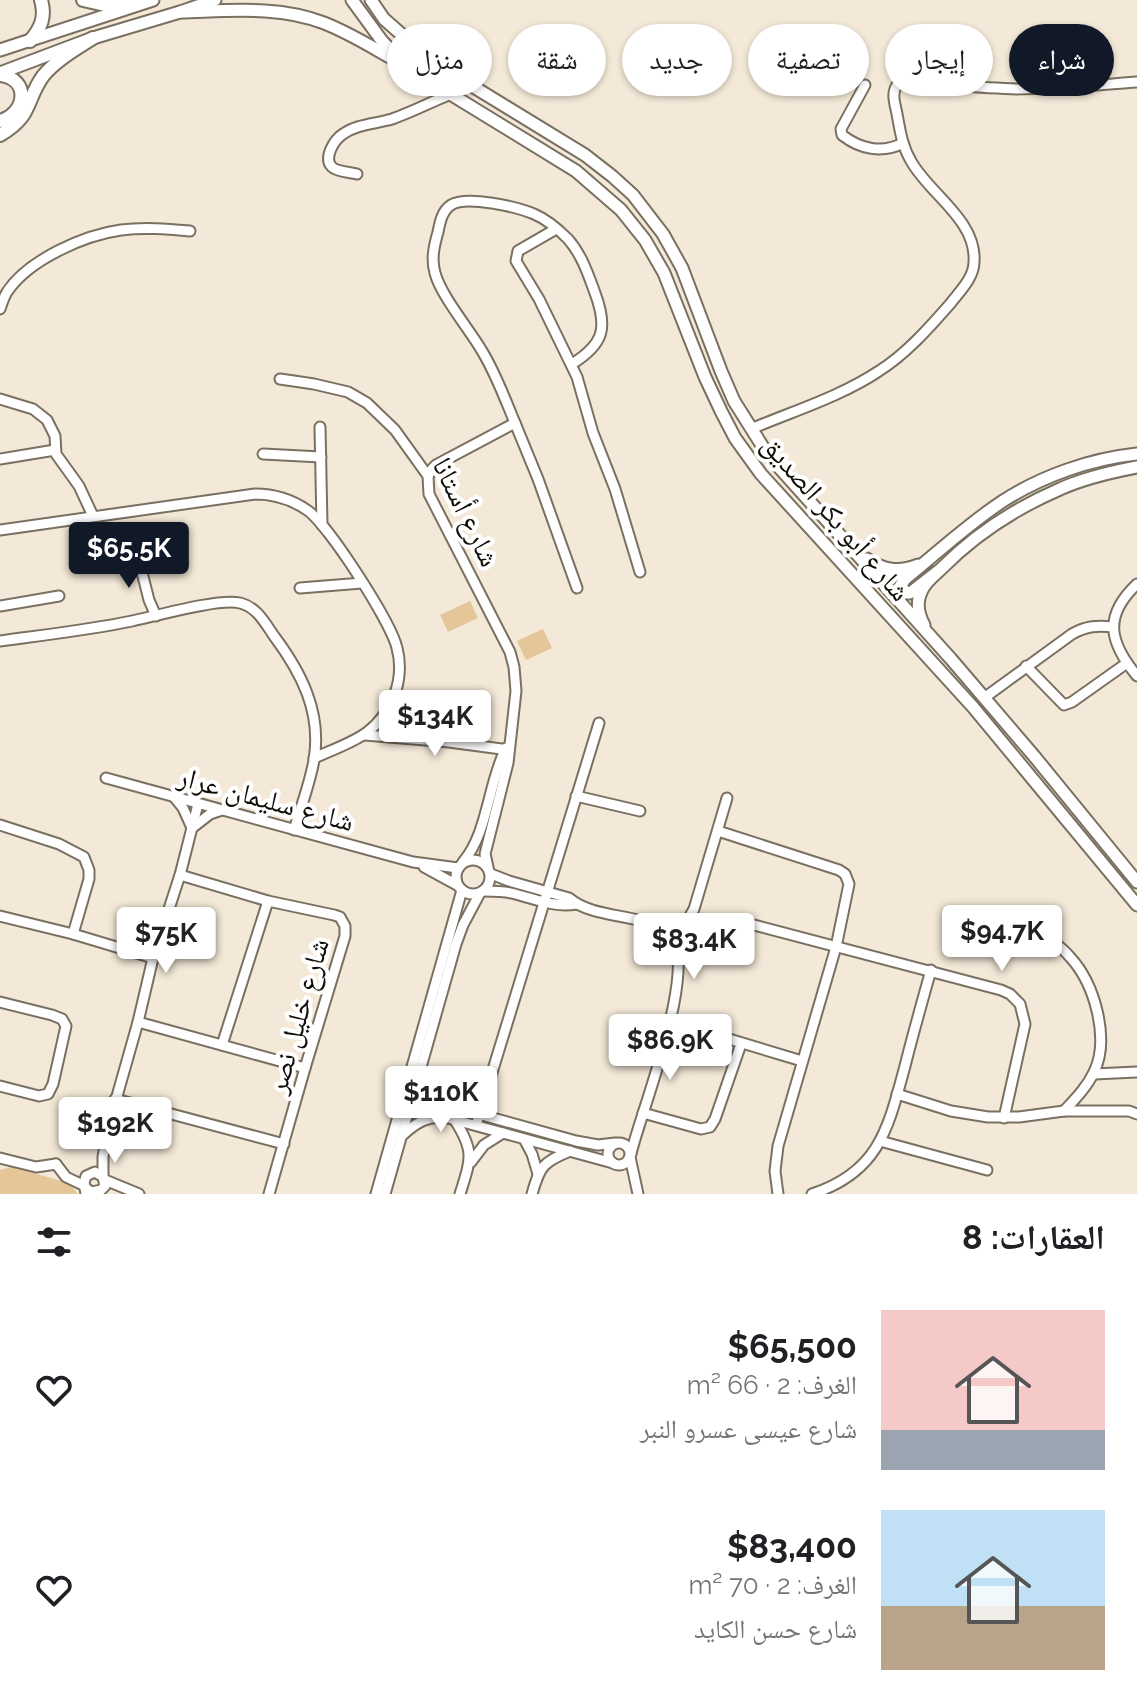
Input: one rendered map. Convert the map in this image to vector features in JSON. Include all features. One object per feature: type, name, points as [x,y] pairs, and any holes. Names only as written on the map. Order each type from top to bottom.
[{"type":"highway","points":[[30,41],[41,25],[44,8],[41,0]]},
{"type":"highway","points":[[83,0],[105,5],[150,1]]},
{"type":"highway","points":[[0,135],[25,114],[45,73],[93,38]]},
{"type":"highway","points":[[0,74],[14,79],[21,91],[19,105],[6,120],[0,121]]},
{"type":"main road","points":[[0,74],[93,38],[215,0]]},
{"type":"main road","name":"شارع أبو بكر الصديق","points":[[352,0],[387,46]]},
{"type":"main road","name":"شارع أبو بكر الصديق","points":[[373,0],[384,19],[433,62],[585,155],[633,195],[663,234],[682,268],[734,401],[776,466],[857,552],[984,698],[1137,882]]},
{"type":"main road","points":[[0,50],[150,1]]},
{"type":"main road","points":[[180,12],[250,10],[309,18],[360,40],[387,56]]},
{"type":"main road","name":"شارع أبو بكر الصديق","points":[[454,96],[576,171],[621,210],[645,240],[664,273],[712,392],[735,438],[755,466],[973,707],[1137,905]]},
{"type":"main road","points":[[1137,454],[1076,467],[1004,500],[902,581],[904,591],[913,591],[985,530],[1014,511],[1085,479],[1137,467]]},
{"type":"main road","points":[[857,552],[880,566],[894,570],[926,562]]},
{"type":"main road","points":[[929,636],[920,619],[919,602],[924,586],[937,572]]},
{"type":"street","points":[[751,429],[811,405],[879,371],[932,324],[970,276],[974,259],[968,234],[914,167],[903,143],[893,91],[897,85],[904,82],[1021,89],[1137,82]]},
{"type":"street","points":[[357,174],[330,165],[330,151],[339,136],[446,96]]},
{"type":"street","points":[[859,96],[841,129],[843,137],[876,150],[890,149],[903,143]]},
{"type":"street","points":[[572,364],[598,343],[602,316],[581,259],[567,238],[543,219],[524,211],[496,204],[461,202],[450,206],[442,215],[434,247],[433,260],[438,281],[484,355],[515,423],[577,588]]},
{"type":"street","points":[[0,309],[6,294],[24,273],[75,244],[119,230],[151,228],[190,231]]},
{"type":"street","points":[[556,229],[521,249],[516,258],[572,364],[640,572]]},
{"type":"street","name":"شارع أستانا","points":[[280,379],[348,392],[367,403],[395,430],[428,476],[429,494],[513,660],[516,691],[508,763],[485,854],[489,871]]},
{"type":"street","points":[[0,399],[33,409],[44,416],[53,429],[59,459],[79,486],[93,516]]},
{"type":"street","points":[[428,476],[436,465],[515,423]]},
{"type":"street","points":[[320,427],[322,525]]},
{"type":"street","points":[[0,459],[55,450]]},
{"type":"street","points":[[263,454],[321,457]]},
{"type":"street","points":[[0,530],[265,494],[281,497],[314,516],[386,620],[397,648],[399,669],[394,698],[378,724],[365,735],[314,758]]},
{"type":"street","points":[[137,553],[156,616]]},
{"type":"street","points":[[300,588],[362,583]]},
{"type":"street","points":[[1137,584],[1116,610],[1113,627],[1127,663],[1137,676]]},
{"type":"street","points":[[0,606],[59,596]]},
{"type":"street","points":[[0,641],[232,602],[256,611],[294,664],[311,705],[314,758],[294,830]]},
{"type":"street","points":[[984,698],[1081,629],[1113,627]]},
{"type":"street","points":[[1026,666],[1064,705],[1127,663]]},
{"type":"street","points":[[478,1120],[599,723]]},
{"type":"street","points":[[365,735],[508,747]]},
{"type":"street","name":"شارع أستانا","points":[[461,865],[477,840],[500,761],[508,747]]},
{"type":"street","name":"شارع سليمان عرار","points":[[106,778],[413,862],[461,865]]},
{"type":"street","points":[[576,796],[640,811]]},
{"type":"street","points":[[174,797],[192,828]]},
{"type":"street","points":[[672,936],[694,909],[727,798]]},
{"type":"street","points":[[86,1190],[85,1179],[105,1139],[198,804]]},
{"type":"street","points":[[192,828],[210,814],[222,810]]},
{"type":"street","points":[[0,825],[59,844],[84,857],[89,879],[73,934]]},
{"type":"street","points":[[718,831],[843,872],[849,884],[836,947],[777,1154],[775,1177],[778,1194]]},
{"type":"street","points":[[385,1194],[463,925],[482,892],[491,880],[483,862],[477,860],[461,865],[456,879],[467,894],[482,892],[508,892],[544,902],[576,904],[647,923],[672,936],[679,965],[669,1021],[651,1091],[627,1162],[616,1164],[503,1133],[439,1101],[428,1090],[421,1071]]},
{"type":"street","name":"شارع سليمان عرار","points":[[413,862],[460,888]]},
{"type":"street","points":[[489,871],[509,881],[569,898],[576,904]]},
{"type":"street","name":"شارع خليل نصر","points":[[180,875],[268,901],[334,915],[340,917],[345,926],[345,936],[269,1194]]},
{"type":"street","points":[[376,1194],[460,888]]},
{"type":"street","points":[[222,1045],[268,901]]},
{"type":"street","points":[[0,916],[153,958]]},
{"type":"street","points":[[754,925],[931,970],[1010,994],[1020,1004],[1025,1024],[1004,1118]]},
{"type":"street","points":[[1032,926],[1070,956],[1090,992],[1099,1017],[1102,1041],[1094,1074],[1064,1111]]},
{"type":"street","points":[[812,1194],[838,1184],[853,1174],[880,1141],[897,1094],[931,970]]},
{"type":"street","points":[[0,1002],[52,1015],[62,1019],[66,1026],[48,1094],[39,1096],[0,1086]]},
{"type":"street","points":[[669,1021],[802,1061]]},
{"type":"street","points":[[138,1022],[305,1068]]},
{"type":"street","points":[[643,1113],[696,1128],[710,1127],[741,1044]]},
{"type":"street","points":[[1094,1074],[1137,1072]]},
{"type":"street","points":[[897,1094],[960,1113],[1004,1118],[1064,1111],[1129,1111],[1137,1114]]},
{"type":"street","points":[[115,1099],[284,1144]]},
{"type":"street","points":[[403,1134],[414,1124],[435,1117],[478,1120],[598,1145],[626,1145],[638,1194]]},
{"type":"street","points":[[454,1119],[467,1141],[469,1164]]},
{"type":"street","points":[[635,1132],[609,1151],[609,1158],[635,1183]]},
{"type":"street","points":[[460,1194],[469,1164],[480,1149],[503,1133]]},
{"type":"street","points":[[99,1192],[105,1186],[105,1139]]},
{"type":"street","points":[[524,1139],[538,1174]]},
{"type":"street","points":[[880,1141],[987,1170]]},
{"type":"street","points":[[532,1194],[544,1165],[570,1151]]},
{"type":"street","points":[[0,1158],[36,1167],[56,1164],[68,1173],[98,1172],[104,1178],[135,1192]]},
{"type":"street","points":[[56,1164],[66,1177],[86,1190],[135,1192]]},
{"type":"shaded area","points":[[470,601],[478,618],[448,632],[440,615]]},
{"type":"shaded area","points":[[543,629],[552,648],[526,660],[517,641]]},
{"type":"shaded area","points":[[11,1167],[69,1183],[78,1194],[0,1194],[0,1170]]}]
